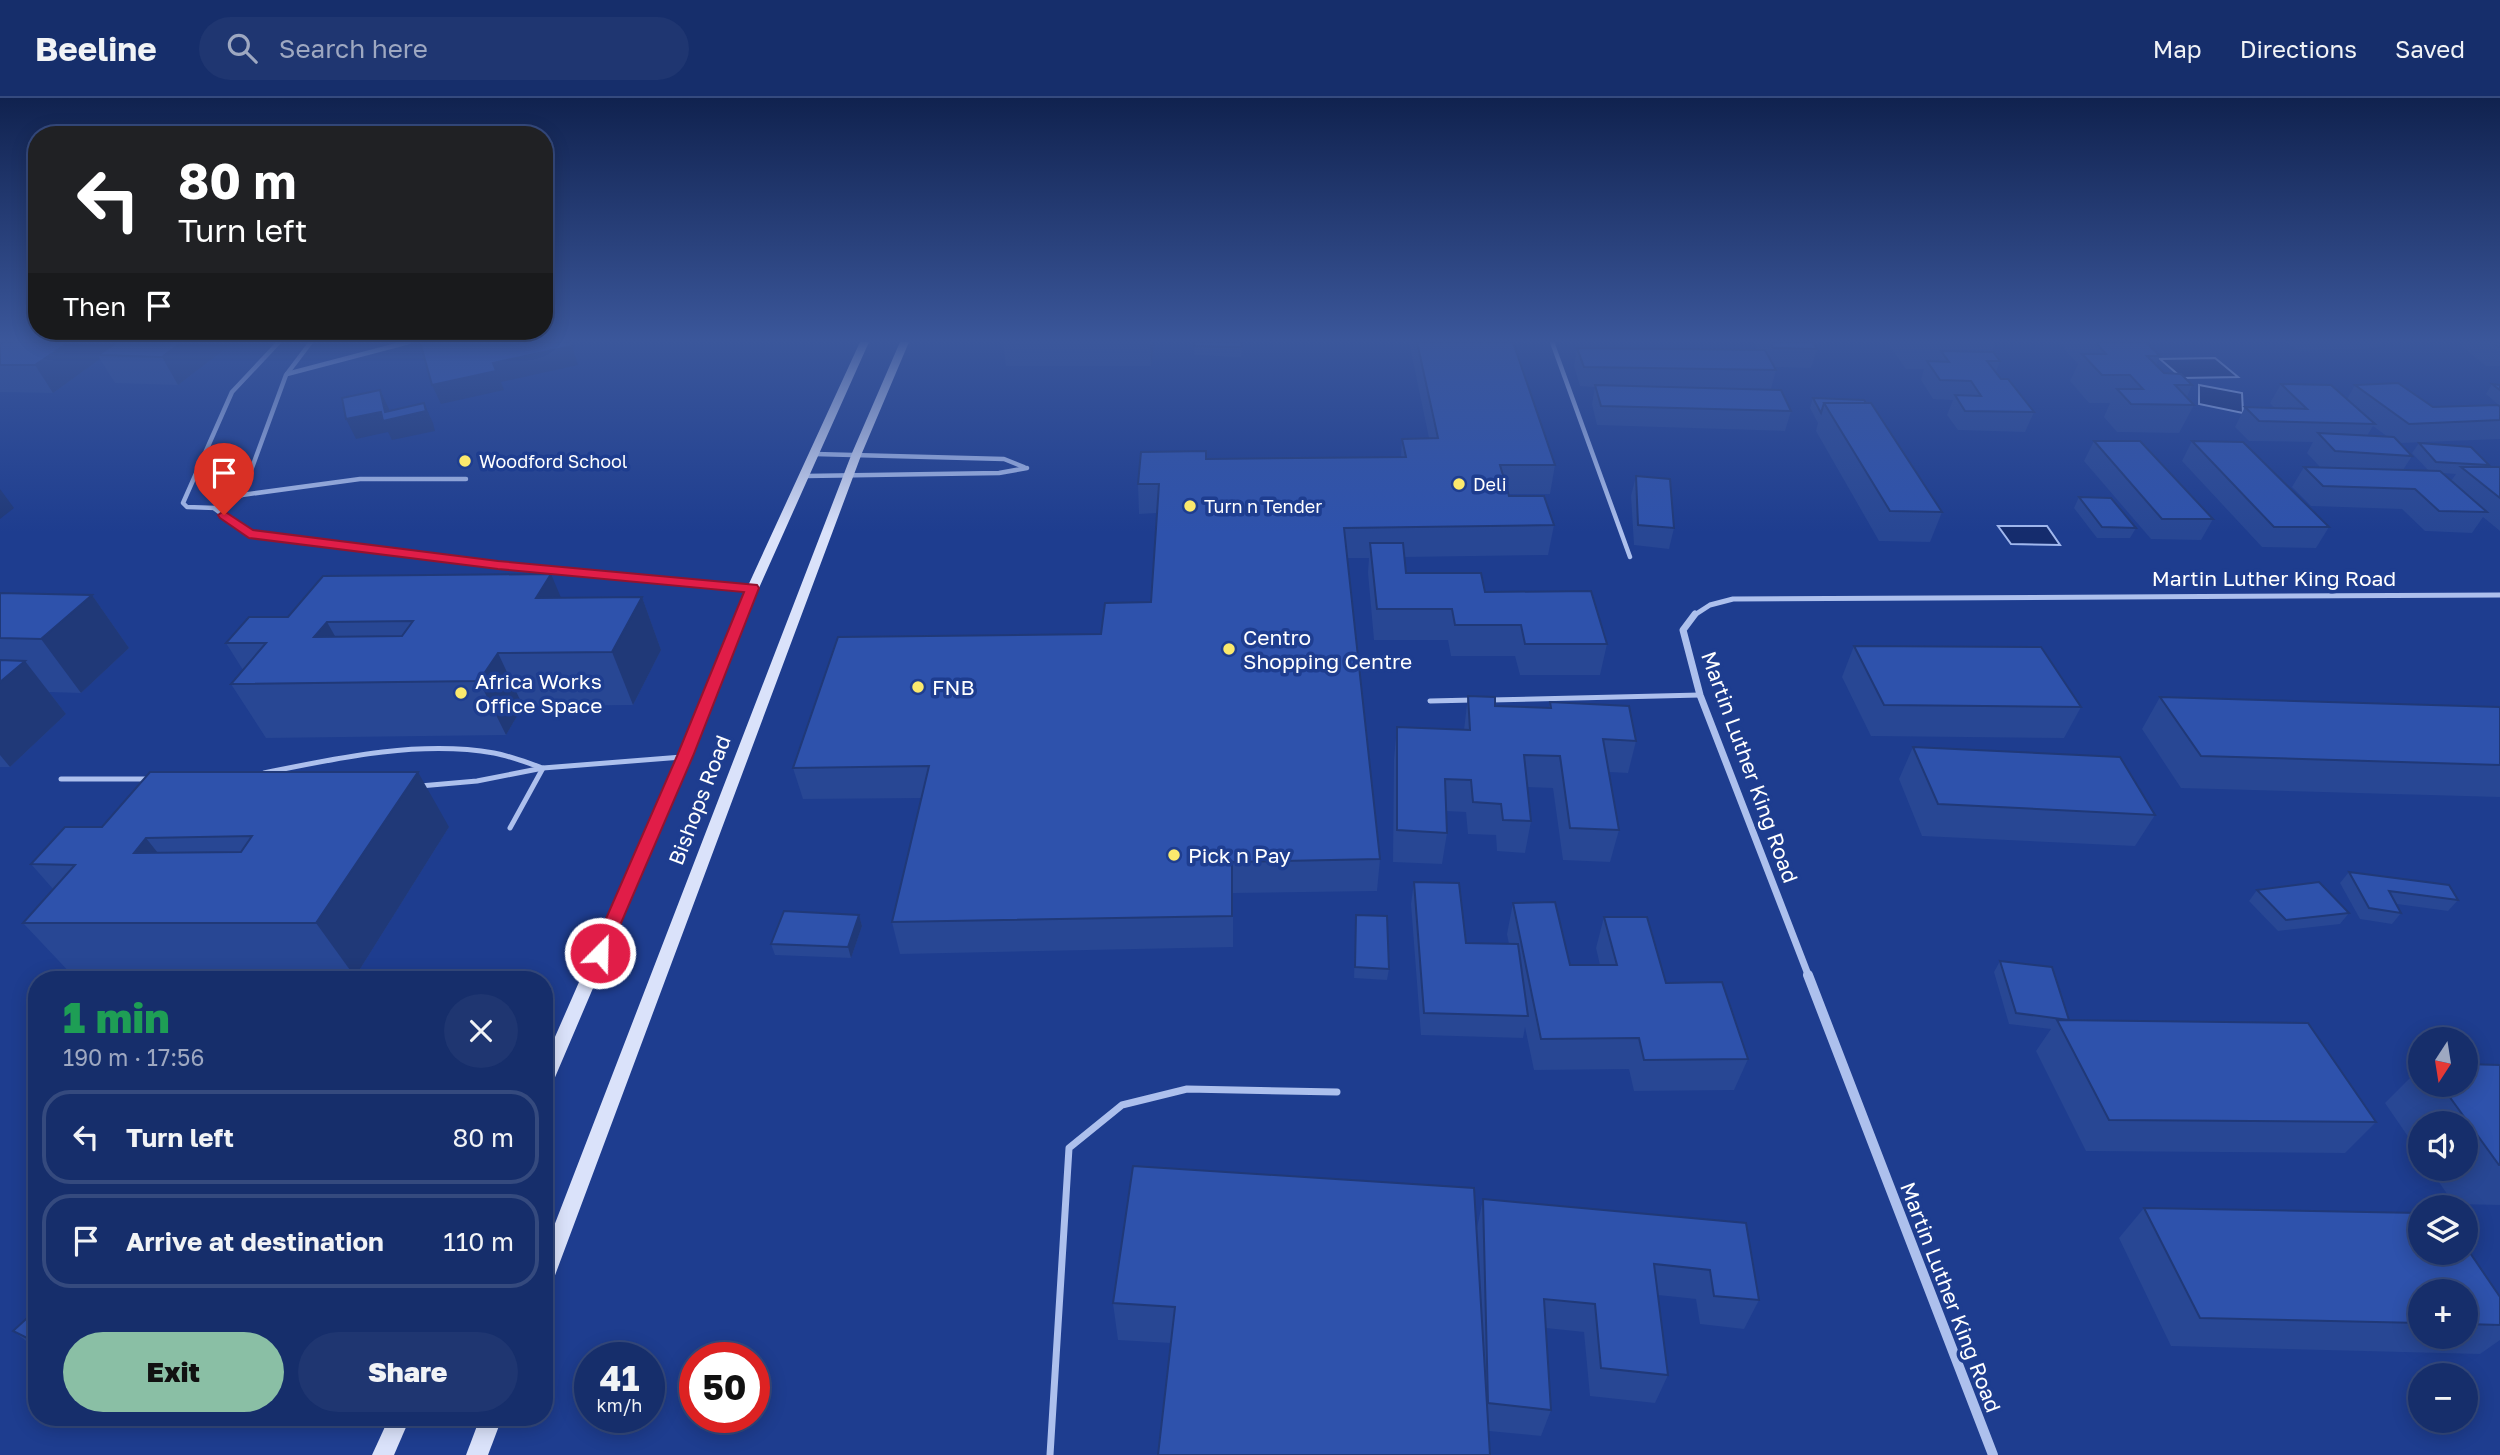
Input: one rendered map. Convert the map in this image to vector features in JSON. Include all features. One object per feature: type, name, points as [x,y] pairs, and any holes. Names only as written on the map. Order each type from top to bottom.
[{"type":"main road","name":"Bishops Road","points":[[553,1060],[685,756],[752,588],[837,405]]},
{"type":"main road","name":"Bishops Road","points":[[553,1254],[849,474],[878,405]]},
{"type":"main road","points":[[383,1455],[396,1426]]},
{"type":"main road","points":[[477,1455],[488,1426]]},
{"type":"street","name":"Martin Luther King Road","points":[[1993,1455],[1700,695],[1683,630],[1692,614],[1707,603],[1733,598],[2500,595]]},
{"type":"lane","points":[[227,405],[183,503],[194,510],[215,509],[232,503],[242,495],[360,479],[466,480]]},
{"type":"lane","points":[[242,495],[275,405]]},
{"type":"lane","points":[[1575,405],[1630,557]]},
{"type":"lane","points":[[806,476],[999,473],[1027,468],[1004,459],[858,453],[815,454]]},
{"type":"lane","points":[[215,509],[249,534],[498,565],[752,588]]},
{"type":"lane","points":[[1430,701],[1700,695]]},
{"type":"lane","points":[[256,775],[324,761],[411,749],[491,752],[543,768]]},
{"type":"lane","points":[[413,787],[477,781],[543,768],[685,756]]},
{"type":"lane","points":[[510,828],[543,768]]},
{"type":"lane","points":[[61,779],[151,779]]},
{"type":"lane","points":[[1050,1455],[1069,1148],[1122,1105],[1187,1089],[1337,1092]]},
{"type":"water","points":[[2205,405],[2243,405],[2243,413]]},
{"type":"water","points":[[1998,526],[2047,526],[2060,545],[2011,544]]},
{"type":"building","points":[[343,405],[383,405],[385,412],[425,405],[426,411],[383,421],[381,412],[346,419]]},
{"type":"building","name":"Centro Shopping Centre","points":[[1431,405],[1535,405],[1555,465],[1500,465],[1509,496],[1544,496],[1554,525],[1344,528],[1380,859],[1232,862],[1232,916],[892,922],[929,766],[793,768],[838,637],[1101,634],[1105,603],[1151,602],[1159,484],[1138,484],[1141,452],[1206,451],[1206,459],[1406,457],[1402,439],[1438,438]]},
{"type":"building","points":[[1788,405],[1791,411],[1601,406]]},
{"type":"building","points":[[1825,405],[1873,405],[1942,512],[1890,511]]},
{"type":"building","points":[[1961,405],[2029,405],[2034,412],[1965,411]]},
{"type":"building","points":[[2303,405],[2354,405],[2375,424],[2259,421],[2245,407],[2307,409]]},
{"type":"building","points":[[2383,405],[2500,406],[2500,420],[2409,424]]},
{"type":"building","points":[[2318,433],[2394,437],[2412,456],[2335,451]]},
{"type":"building","points":[[2094,441],[2140,441],[2213,519],[2162,519]]},
{"type":"building","points":[[2192,441],[2243,442],[2329,527],[2274,527]]},
{"type":"building","points":[[2419,443],[2471,447],[2489,465],[2436,462]]},
{"type":"building","points":[[2304,467],[2440,471],[2487,512],[2439,511],[2415,489],[2323,486]]},
{"type":"building","points":[[2461,467],[2500,467],[2500,498]]},
{"type":"building","points":[[1636,476],[1670,479],[1674,528],[1638,525]]},
{"type":"building","points":[[2079,497],[2111,498],[2136,528],[2102,527]]},
{"type":"building","points":[[1370,543],[1403,543],[1406,573],[1481,573],[1485,592],[1591,591],[1607,644],[1525,644],[1521,625],[1455,625],[1452,609],[1377,609]]},
{"type":"building","points":[[551,574],[536,598],[642,597],[612,652],[498,653],[479,681],[231,684],[266,643],[226,643],[249,617],[288,617],[323,576]],"holes":[[[413,621],[402,636],[314,637],[327,622]]]},
{"type":"building","points":[[0,593],[92,595],[41,639],[0,638]]},
{"type":"building","points":[[1854,646],[2041,647],[2081,707],[1884,705]]},
{"type":"building","points":[[0,660],[25,661],[0,682]]},
{"type":"building","points":[[1468,696],[1495,697],[1495,706],[1551,708],[1550,702],[1629,706],[1636,741],[1603,739],[1619,830],[1570,828],[1560,756],[1524,755],[1531,821],[1503,820],[1501,804],[1473,802],[1471,780],[1445,779],[1447,833],[1397,830],[1397,727],[1470,730]]},
{"type":"building","points":[[2160,697],[2500,707],[2500,765],[2201,756]]},
{"type":"building","points":[[1913,747],[2120,757],[2155,815],[1938,804]]},
{"type":"building","points":[[150,772],[418,772],[316,923],[23,923],[75,865],[31,864],[65,827],[102,827]],"holes":[[[252,836],[241,852],[134,853],[146,838]]]},
{"type":"building","points":[[2349,872],[2449,885],[2458,900],[2389,891],[2401,913],[2369,908]]},
{"type":"building","points":[[1414,882],[1459,883],[1466,943],[1518,944],[1528,1016],[1424,1013]]},
{"type":"building","points":[[2319,882],[2349,913],[2286,920],[2257,890]]},
{"type":"building","points":[[1555,902],[1570,965],[1617,965],[1604,917],[1647,917],[1666,983],[1722,982],[1748,1059],[1644,1060],[1639,1038],[1541,1039],[1513,903]]},
{"type":"building","points":[[784,911],[859,915],[848,947],[771,944]]},
{"type":"building","points":[[1356,915],[1387,916],[1389,969],[1355,967]]},
{"type":"building","points":[[2000,961],[2052,967],[2069,1020],[2016,1013]]},
{"type":"building","points":[[2057,1020],[2308,1023],[2376,1122],[2109,1120]]},
{"type":"building","points":[[2478,1064],[2500,1065],[2500,1165],[2478,1136],[2478,1111],[2460,1111],[2450,1097],[2478,1097]]},
{"type":"building","points":[[1133,1166],[1474,1188],[1490,1455],[1158,1455],[1175,1307],[1113,1303]]},
{"type":"building","points":[[1483,1199],[1746,1223],[1759,1300],[1714,1296],[1710,1270],[1654,1264],[1668,1375],[1601,1368],[1595,1304],[1544,1299],[1551,1410],[1488,1403]]},
{"type":"building","points":[[2144,1208],[2408,1213],[2408,1265],[2478,1265],[2500,1297],[2500,1325],[2478,1324],[2478,1279],[2408,1279],[2408,1323],[2200,1318]]},
{"type":"building","points":[[28,1317],[28,1338],[13,1331]]},
{"type":"place","name":"Woodford School","points":[[465,461]]},
{"type":"place","name":"Deli","points":[[1459,484]]},
{"type":"place","name":"Turn n Tender","points":[[1190,506]]},
{"type":"place","name":"Centro Shopping Centre","points":[[1229,649]]},
{"type":"place","name":"FNB","points":[[918,687]]},
{"type":"place","name":"Africa Works Office Space","points":[[461,693]]},
{"type":"place","name":"Pick n Pay","points":[[1174,855]]},
{"type":"route","points":[[224,515],[249,534],[498,565],[752,588],[685,756],[600,953]]}]
